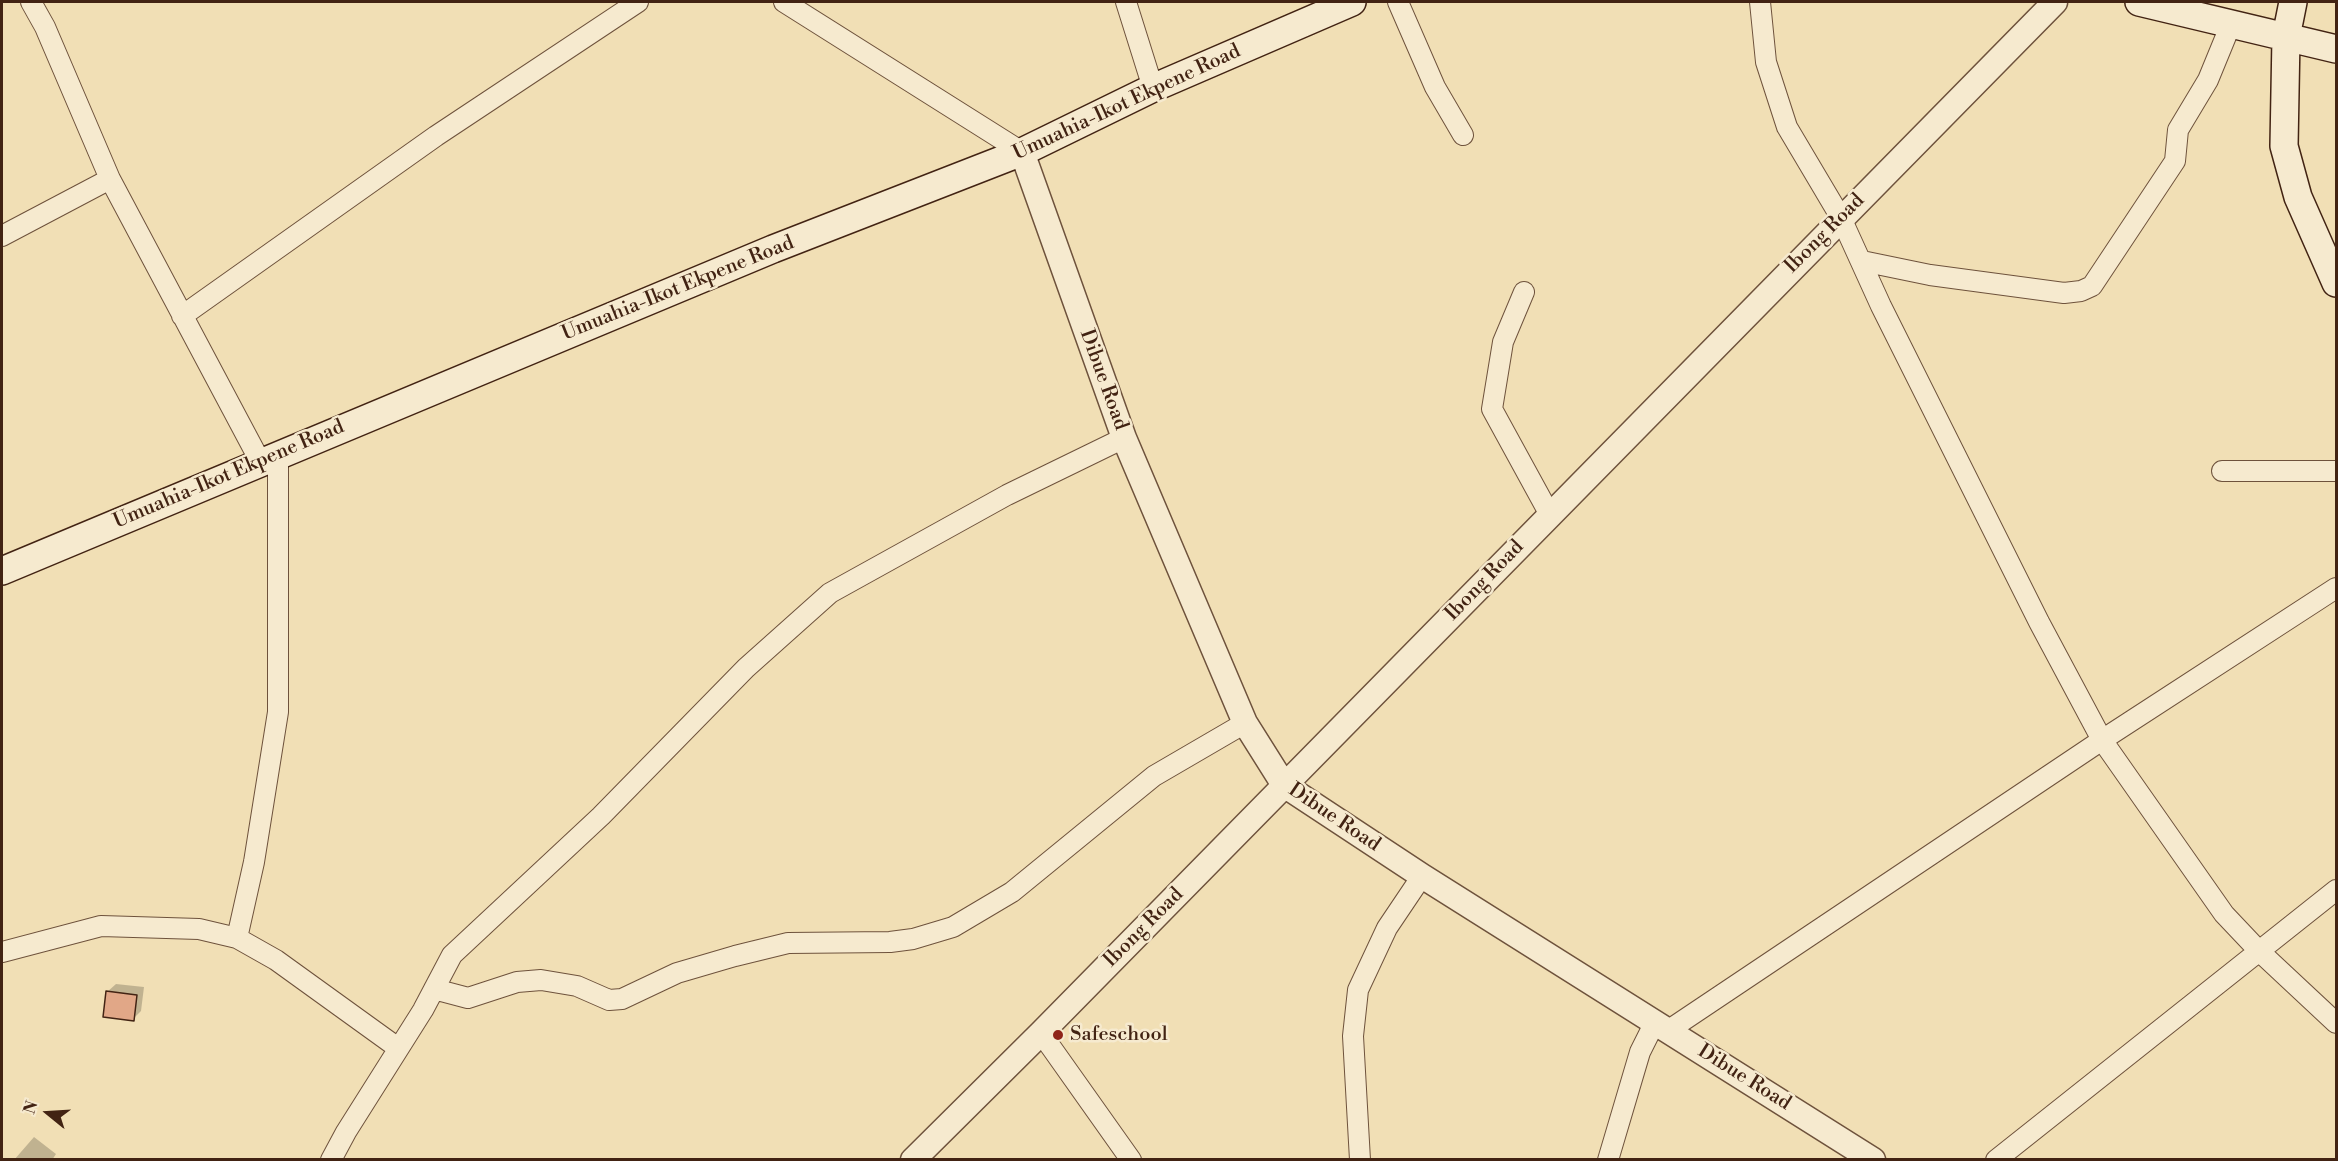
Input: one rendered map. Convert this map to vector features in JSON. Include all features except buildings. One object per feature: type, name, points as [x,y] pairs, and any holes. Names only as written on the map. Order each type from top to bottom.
[{"type":"main road","name":"Umuahia-Ikot Ekpene Road","points":[[2,571],[772,249],[1023,152],[1153,88],[1352,2]]},
{"type":"main road","points":[[2139,2],[2337,49]]},
{"type":"main road","points":[[2294,2],[2286,37],[2283,93],[2284,146],[2298,197],[2337,283]]},
{"type":"street","points":[[31,2],[45,27],[110,179],[182,316],[270,459],[278,712],[254,862],[237,938]]},
{"type":"street","points":[[182,316],[436,136],[638,2]]},
{"type":"street","points":[[784,2],[1023,152]]},
{"type":"street","points":[[1126,2],[1153,88]]},
{"type":"street","points":[[1398,2],[1435,87],[1463,135]]},
{"type":"street","points":[[1760,2],[1766,62],[1787,127],[1841,218],[1891,326],[2039,622],[2102,740],[2224,914],[2259,951],[2337,1023]]},
{"type":"street","name":"Ibong Road","points":[[913,1160],[1041,1033],[2055,2]]},
{"type":"street","points":[[1862,261],[1930,275],[2064,293],[2081,291],[2092,286],[2175,160],[2178,130],[2208,80],[2231,24]]},
{"type":"street","name":"Dibue Road","points":[[1023,152],[1124,438],[1245,723],[1284,785],[1422,876],[1873,1160]]},
{"type":"street","points":[[2,236],[110,179]]},
{"type":"street","points":[[1524,292],[1503,342],[1492,408],[1550,515]]},
{"type":"street","points":[[331,1160],[346,1132],[423,1010],[452,955],[601,816],[746,668],[830,592],[1008,495],[1124,438]]},
{"type":"street","points":[[2222,471],[2337,471]]},
{"type":"street","points":[[1608,1160],[1640,1052],[1662,1026],[2337,588]]},
{"type":"street","points":[[434,989],[468,998],[517,982],[541,980],[577,986],[609,1000],[622,999],[677,973],[788,943],[890,942],[913,939],[953,927],[1012,892],[1154,777],[1245,723]]},
{"type":"street","points":[[1360,1160],[1353,1036],[1358,990],[1387,928],[1422,876]]},
{"type":"street","points":[[1996,1160],[2337,890]]},
{"type":"street","points":[[2,952],[101,926],[199,929],[237,938],[276,960],[398,1048]]},
{"type":"street","points":[[1041,1033],[1131,1160]]},
{"type":"place","name":"Safeschool","points":[[1058,1035]]}]
